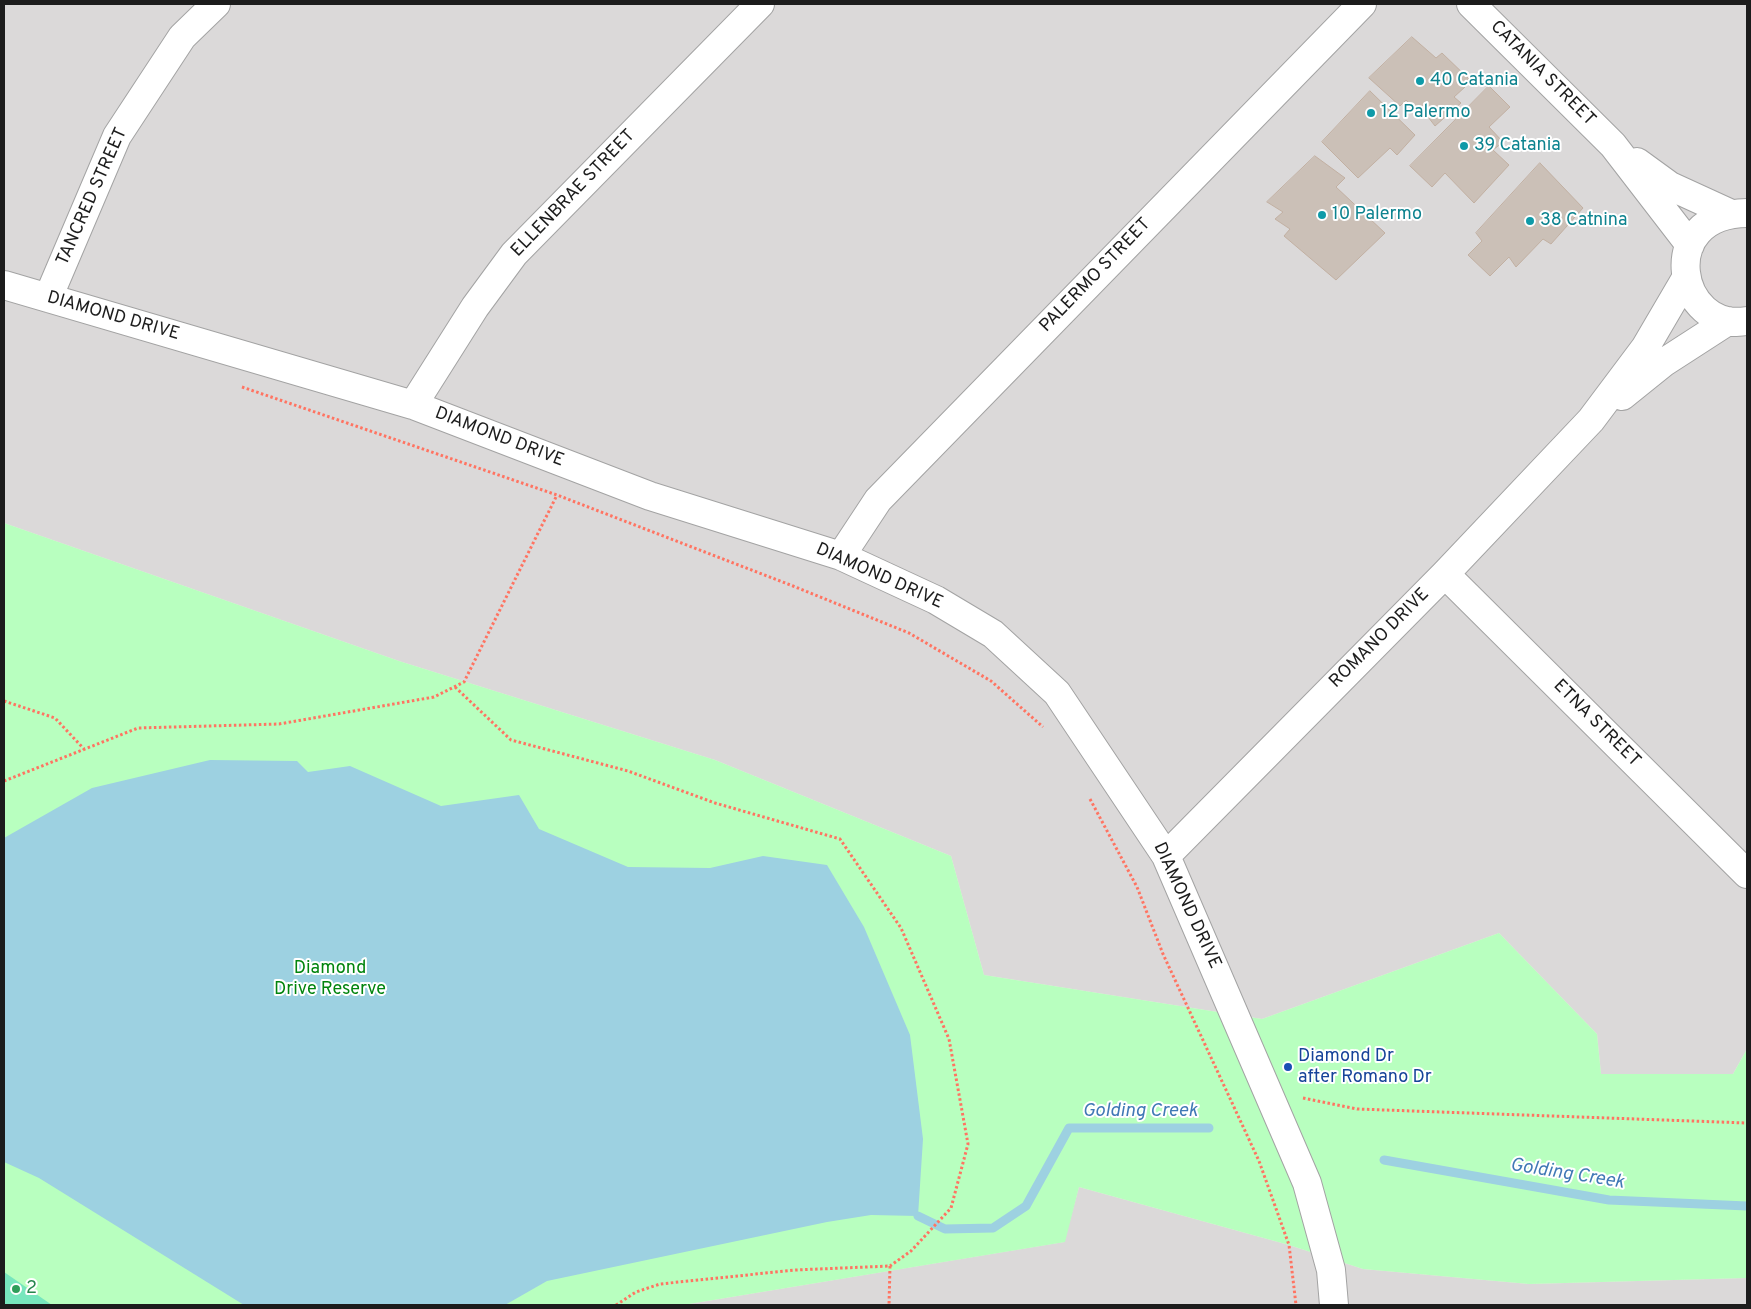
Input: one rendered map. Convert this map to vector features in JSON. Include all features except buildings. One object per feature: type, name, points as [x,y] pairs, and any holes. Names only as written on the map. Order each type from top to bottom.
[{"type":"street","name":"TANCRED STREET","points":[[48,298],[117,136],[182,37],[216,4]]},
{"type":"street","name":"ELLENBRAE STREET","points":[[413,406],[475,307],[514,254],[760,4]]},
{"type":"street","name":"PALERMO STREET","points":[[841,556],[878,500],[1362,4]]},
{"type":"street","name":"CATANIA STREET","points":[[1471,4],[1613,145],[1690,245]]},
{"type":"street","name":"CATANIA STREET","points":[[1613,145],[1670,186],[1743,213]]},
{"type":"street","points":[[1738,321],[1714,315],[1702,307],[1692,294],[1686,278],[1685,261],[1690,245],[1698,231],[1712,220],[1743,213]]},
{"type":"street","name":"ROMANO DRIVE","points":[[1166,856],[1445,574],[1591,420],[1645,348],[1686,278]]},
{"type":"street","name":"DIAMOND DRIVE","points":[[4,285],[413,406],[650,496],[841,556],[936,600],[993,634],[1057,693],[1166,856],[1307,1184],[1331,1270],[1334,1305]]},
{"type":"street","name":"ROMANO DRIVE","points":[[1591,420],[1663,363],[1738,321]]},
{"type":"street","name":"ETNA STREET","points":[[1445,574],[1747,874]]},
{"type":"path","points":[[238,386],[557,495],[910,633],[991,681],[1043,727]]},
{"type":"path","points":[[4,781],[138,728],[279,724],[434,697],[455,687],[464,682],[557,495]]},
{"type":"path","points":[[455,687],[511,740],[628,771],[715,803],[840,839],[901,928],[950,1039],[968,1144],[951,1208],[910,1251],[890,1266],[795,1270],[660,1284],[636,1292],[616,1305]]},
{"type":"path","points":[[4,701],[55,718],[84,750]]},
{"type":"path","points":[[1087,792],[1137,887],[1163,954],[1259,1161],[1289,1245],[1296,1305]]},
{"type":"path","points":[[1273,1105],[1300,1098],[1357,1109],[1747,1123]]},
{"type":"path","points":[[889,1305],[890,1266]]},
{"type":"shaded area","points":[[4,4],[1747,4],[1747,1049],[1733,1074],[1601,1074],[1597,1034],[1499,933],[1262,1019],[984,975],[951,856],[715,760],[399,661],[4,523]]},
{"type":"shaded area","points":[[1079,1187],[1289,1245],[1363,1269],[1529,1284],[1747,1278],[1747,1305],[683,1305],[1064,1242]]},
{"type":"green space","name":"Diamond Drive Reserve","points":[[4,523],[399,661],[715,760],[951,856],[984,975],[1262,1019],[1499,933],[1597,1034],[1601,1074],[1733,1074],[1747,1049],[1747,1278],[1529,1284],[1363,1269],[1289,1245],[1079,1187],[1065,1242],[683,1305],[4,1305]]},
{"type":"green space","name":"2","points":[[4,1272],[52,1305],[4,1305]]},
{"type":"water","points":[[210,760],[297,761],[308,772],[350,766],[441,806],[519,795],[539,829],[628,867],[710,868],[763,856],[827,865],[864,927],[910,1035],[923,1139],[918,1216],[871,1215],[827,1222],[547,1281],[505,1305],[244,1305],[39,1178],[4,1162],[4,838],[92,788]]},
{"type":"waterway","name":"Golding Creek","points":[[918,1216],[945,1229],[993,1228],[1026,1206],[1069,1128],[1209,1128]]},
{"type":"waterway","name":"Golding Creek","points":[[1384,1160],[1609,1200],[1747,1206]]},
{"type":"place","name":"40 Catania","points":[[1420,81]]},
{"type":"place","name":"12 Palermo","points":[[1371,113]]},
{"type":"place","name":"39 Catania","points":[[1464,146]]},
{"type":"place","name":"10 Palermo","points":[[1322,215]]},
{"type":"place","name":"38 Catnina","points":[[1530,221]]},
{"type":"place","name":"Diamond Dr after Romano Dr","points":[[1288,1067]]},
{"type":"place","name":"2","points":[[16,1289]]}]
